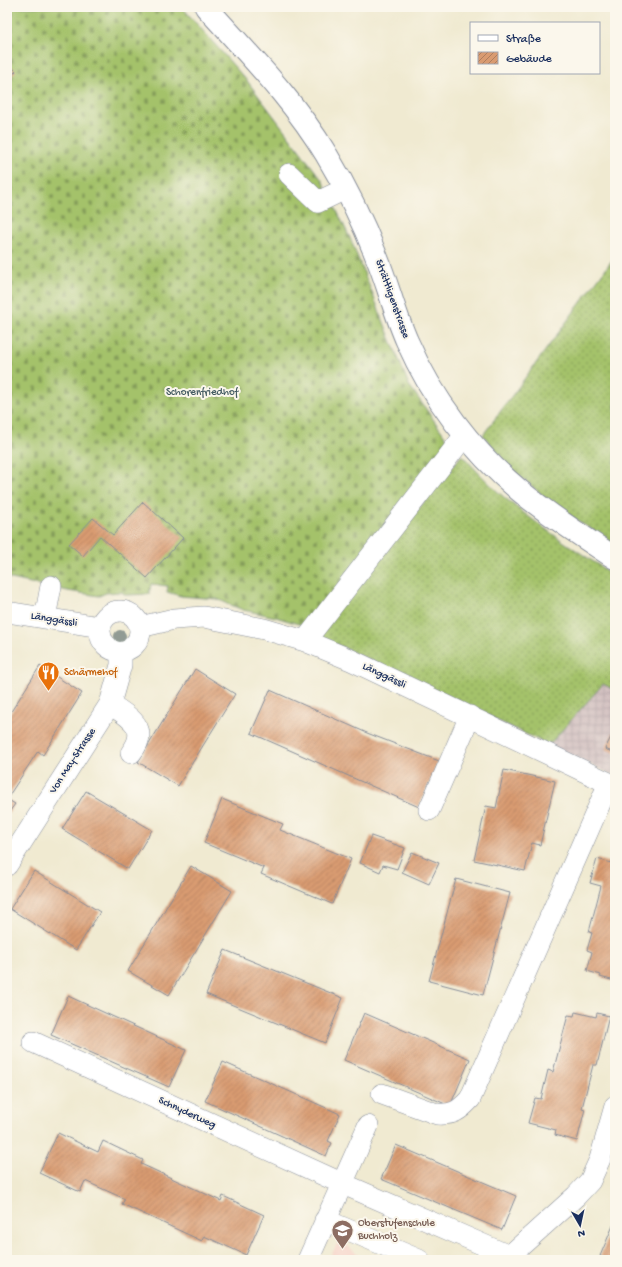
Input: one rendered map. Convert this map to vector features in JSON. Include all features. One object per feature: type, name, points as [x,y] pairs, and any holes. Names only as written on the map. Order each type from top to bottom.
[{"type":"main road","name":"Strättligenstrasse","points":[[206,7],[279,88],[292,104],[325,153],[358,213],[377,258],[406,340],[434,391],[465,435],[519,490],[565,525],[615,558]]},
{"type":"street","points":[[289,174],[318,202],[345,189]]},
{"type":"street","points":[[305,641],[465,435]]},
{"type":"street","points":[[45,618],[51,586]]},
{"type":"street","points":[[120,610],[133,615],[138,620],[140,627],[138,641],[128,650],[114,650],[107,647],[100,635],[102,621],[113,612],[120,610]]},
{"type":"street","name":"Länggässli","points":[[7,612],[100,628]]},
{"type":"street","name":"Länggässli","points":[[140,627],[174,619],[204,617],[264,629],[305,641],[351,660],[612,785]]},
{"type":"street","name":"Von May-Strasse","points":[[7,865],[110,704],[121,665],[121,651]]},
{"type":"street","points":[[110,704],[136,723],[139,735],[131,753]]},
{"type":"street","points":[[429,810],[470,716]]},
{"type":"street","points":[[382,1094],[437,1114],[457,1111],[470,1100],[612,785]]},
{"type":"street","name":"Schnyderweg","points":[[33,1042],[507,1258]]},
{"type":"street","points":[[507,1258],[576,1196],[590,1181],[600,1159],[615,1106]]},
{"type":"street","points":[[308,1260],[341,1183],[368,1126]]},
{"type":"street","points":[[325,1220],[419,1260]]},
{"type":"shaded area","points":[[603,684],[615,690],[615,776],[549,745]]},
{"type":"shaded area","name":"Oberstufenschule Buchholz","points":[[339,1240],[366,1260],[329,1260]]},
{"type":"green space","name":"Schorenfriedhof","points":[[7,7],[182,7],[248,82],[322,180],[350,238],[409,385],[452,446],[308,627],[276,617],[243,610],[217,599],[181,596],[167,592],[168,586],[151,584],[149,594],[127,595],[121,592],[106,593],[99,596],[7,578]]},
{"type":"green space","points":[[615,256],[615,545],[554,505],[511,469],[483,435]]},
{"type":"green space","points":[[462,455],[497,491],[535,522],[615,576],[615,690],[603,684],[549,745],[323,638],[322,628]]},
{"type":"building","points":[[7,62],[16,71],[7,81]]},
{"type":"building","points":[[143,502],[183,538],[147,578],[100,536],[83,556],[69,544],[93,518],[113,535]]},
{"type":"building","points":[[40,666],[82,693],[43,755],[38,751],[8,797],[7,718]]},
{"type":"building","points":[[195,669],[235,694],[178,786],[138,762]]},
{"type":"building","points":[[270,690],[367,733],[439,761],[419,807],[251,733]]},
{"type":"building","points":[[615,729],[615,753],[605,749]]},
{"type":"building","points":[[504,770],[555,781],[540,845],[532,843],[525,871],[474,860],[486,806],[496,808]]},
{"type":"building","points":[[86,791],[152,830],[128,869],[62,829]]},
{"type":"building","points":[[7,799],[15,804],[7,815]]},
{"type":"building","points":[[222,799],[283,824],[280,830],[351,859],[332,904],[261,874],[264,868],[204,843]]},
{"type":"building","points":[[371,836],[405,848],[397,869],[383,865],[380,872],[360,863]]},
{"type":"building","points":[[412,852],[439,863],[429,884],[402,872]]},
{"type":"building","points":[[597,859],[615,864],[615,981],[600,977],[601,975],[587,971],[592,952],[587,950],[592,933],[589,932],[601,886],[590,883]]},
{"type":"building","points":[[191,866],[232,891],[169,995],[128,971]]},
{"type":"building","points":[[34,871],[100,912],[76,950],[10,909]]},
{"type":"building","points":[[456,879],[510,893],[483,995],[429,981]]},
{"type":"building","points":[[225,950],[343,998],[325,1043],[206,994]]},
{"type":"building","points":[[68,996],[186,1050],[169,1087],[51,1035]]},
{"type":"building","points":[[575,1012],[596,1017],[597,1013],[609,1016],[597,1065],[593,1065],[582,1108],[585,1109],[577,1141],[555,1135],[556,1130],[528,1123],[535,1098],[541,1099],[548,1070],[553,1072],[568,1015],[574,1016]]},
{"type":"building","points":[[364,1013],[470,1059],[450,1106],[344,1060]]},
{"type":"building","points":[[223,1062],[340,1114],[328,1141],[332,1143],[326,1156],[205,1101]]},
{"type":"building","points":[[58,1133],[98,1152],[103,1141],[143,1160],[141,1164],[221,1201],[223,1196],[264,1215],[246,1255],[204,1236],[202,1241],[122,1204],[125,1199],[85,1181],[80,1192],[39,1173]]},
{"type":"building","points":[[396,1145],[516,1196],[502,1230],[381,1179]]},
{"type":"building","points":[[615,1221],[615,1260],[609,1260],[600,1256]]},
{"type":"place","name":"Schärmehof","points":[[49,692]]},
{"type":"place","name":"Oberstufenschule Buchholz","points":[[343,1250]]}]
